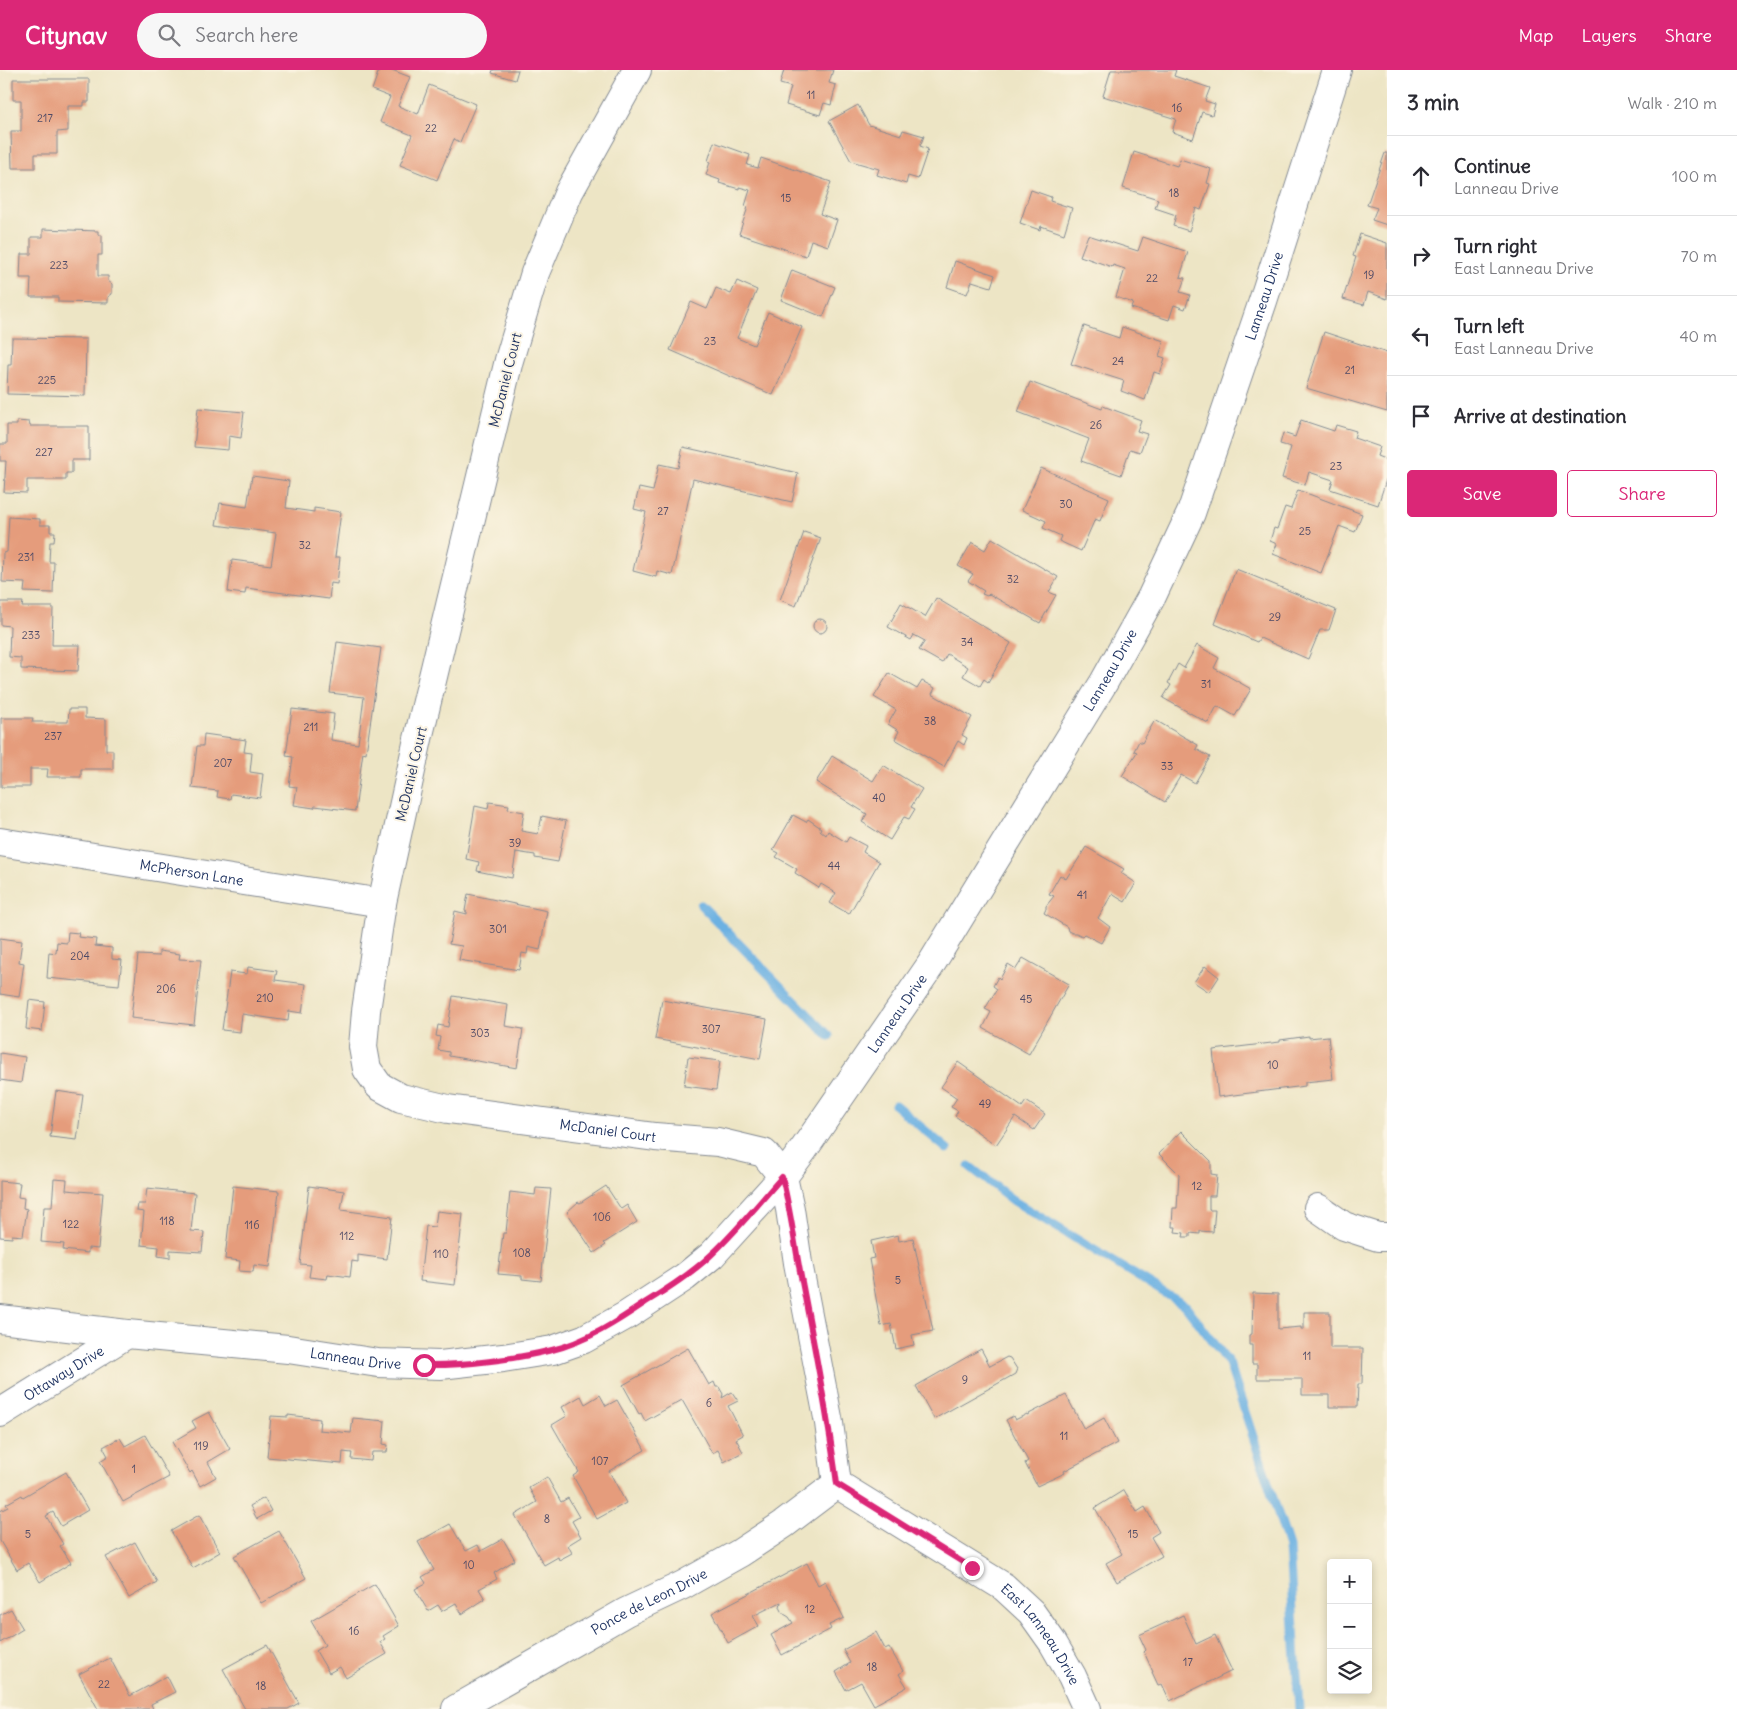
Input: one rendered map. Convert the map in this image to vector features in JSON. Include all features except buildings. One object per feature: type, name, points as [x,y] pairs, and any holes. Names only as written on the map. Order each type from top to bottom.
[{"type":"street","name":"McDaniel Court","points":[[637,70],[569,192],[535,273],[505,379],[421,729],[382,903],[366,1011],[363,1047],[366,1069],[379,1086],[401,1098],[448,1109],[655,1137],[718,1142],[764,1153],[782,1177]]},
{"type":"street","name":"Lanneau Drive","points":[[0,1319],[127,1334],[288,1349],[378,1363],[440,1365],[553,1350],[584,1339],[627,1315],[685,1278],[712,1255],[782,1177],[804,1149],[930,966],[1104,682],[1152,596],[1191,513],[1263,301],[1337,70]]},
{"type":"street","name":"McPherson Lane","points":[[0,842],[382,903]]},
{"type":"street","points":[[782,1177],[790,1208],[837,1484]]},
{"type":"street","points":[[1318,1208],[1344,1226],[1378,1237],[1387,1237]]},
{"type":"street","name":"Ottaway Drive","points":[[0,1412],[127,1334]]},
{"type":"street","name":"Ponce de Leon Drive","points":[[456,1709],[626,1612],[683,1585],[740,1553],[784,1524],[837,1484]]},
{"type":"street","name":"East Lanneau Drive","points":[[837,1484],[1004,1587],[1031,1612],[1053,1643],[1072,1676],[1087,1709]]},
{"type":"waterway","points":[[701,905],[829,1036]]},
{"type":"waterway","points":[[895,1105],[947,1149]]},
{"type":"waterway","points":[[969,1166],[1014,1201],[1186,1306],[1229,1363],[1289,1547],[1299,1709]]},
{"type":"route","points":[[424,1365],[503,1358],[553,1350],[584,1339],[627,1315],[685,1278],[712,1255],[782,1177],[790,1208],[837,1484],[972,1568]]}]
